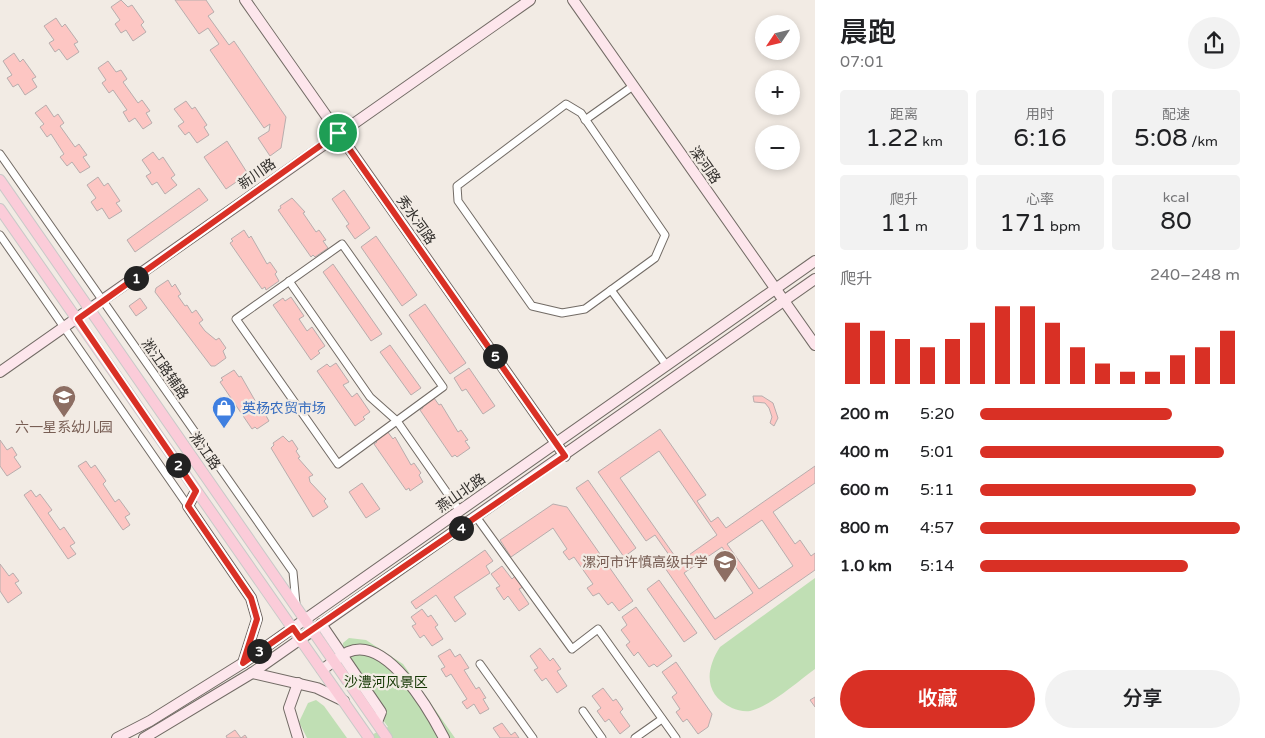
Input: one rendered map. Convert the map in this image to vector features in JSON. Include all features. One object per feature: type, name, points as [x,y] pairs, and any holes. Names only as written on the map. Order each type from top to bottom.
[{"type":"main road","name":"淞江路","points":[[0,180],[306,619],[317,627],[339,658],[387,738]]},
{"type":"main road","points":[[0,209],[369,738]]},
{"type":"street","name":"秀水河路","points":[[245,0],[565,456]]},
{"type":"street","name":"新川路","points":[[0,372],[530,0]]},
{"type":"street","name":"滦河路","points":[[573,0],[815,345]]},
{"type":"street","points":[[585,120],[633,86]]},
{"type":"street","points":[[566,104],[581,113],[585,120],[665,234],[655,258],[585,309],[562,314],[532,306],[458,202],[457,186],[566,104]]},
{"type":"street","name":"淞江路辅路","points":[[0,154],[293,572],[296,604]]},
{"type":"street","points":[[0,235],[251,598],[257,619],[243,663]]},
{"type":"street","points":[[342,244],[443,387],[397,421],[338,464],[236,319],[342,244]]},
{"type":"street","name":"燕山北路","points":[[117,738],[150,721],[243,663],[815,261]]},
{"type":"street","points":[[144,738],[252,673],[300,638],[477,518],[815,279]]},
{"type":"street","points":[[289,281],[370,397],[397,421],[459,510]]},
{"type":"street","points":[[611,290],[667,366]]},
{"type":"street","points":[[188,506],[196,491]]},
{"type":"street","points":[[477,518],[572,649],[598,629],[676,738]]},
{"type":"street","points":[[322,670],[349,652],[370,651],[384,657],[404,676],[444,738]]},
{"type":"street","points":[[480,664],[534,738]]},
{"type":"street","points":[[252,673],[317,688],[344,701]]},
{"type":"street","points":[[298,683],[289,708],[298,738]]},
{"type":"street","points":[[583,711],[602,738]]},
{"type":"street","points":[[635,738],[662,719]]},
{"type":"green space","points":[[815,578],[815,669],[775,699],[750,711],[732,708],[723,703],[716,696],[710,681],[712,664],[720,647]]},
{"type":"green space","name":"沙澧河风景区","points":[[349,638],[366,640],[403,664],[455,738],[365,738],[388,727],[345,667],[343,643]]},
{"type":"green space","name":"沙澧河风景区","points":[[316,700],[324,706],[347,738],[307,738],[299,722],[308,703]]},
{"type":"building","points":[[121,0],[128,7],[132,5],[144,22],[141,25],[146,32],[133,41],[126,30],[121,33],[115,24],[120,20],[111,7]]},
{"type":"building","points":[[175,0],[206,0],[214,12],[208,16],[229,45],[234,41],[286,117],[281,148],[270,156],[258,138],[269,131],[270,124],[264,128],[210,50],[219,44],[208,28],[199,34]]},
{"type":"building","points":[[56,18],[62,27],[65,24],[78,42],[74,44],[79,52],[67,60],[59,49],[55,52],[49,43],[54,40],[44,26]]},
{"type":"building","points":[[14,53],[20,62],[23,59],[36,77],[32,79],[37,87],[25,95],[18,84],[13,87],[7,78],[12,75],[3,61]]},
{"type":"building","points":[[108,61],[116,72],[121,70],[127,79],[123,82],[138,103],[142,100],[150,111],[146,113],[152,123],[143,129],[135,118],[129,122],[123,112],[127,110],[113,90],[109,93],[102,83],[106,80],[98,68]]},
{"type":"building","points":[[186,101],[192,109],[195,107],[207,125],[204,127],[209,135],[197,143],[189,132],[185,135],[178,126],[184,122],[174,109]]},
{"type":"building","points":[[46,105],[54,117],[58,114],[64,123],[60,126],[75,147],[79,144],[87,155],[83,157],[90,167],[80,173],[72,162],[67,166],[60,157],[64,154],[51,134],[47,137],[40,127],[44,124],[35,113]]},
{"type":"building","points":[[227,141],[248,174],[226,189],[204,157]]},
{"type":"building","points":[[153,152],[159,160],[163,157],[175,175],[171,178],[177,185],[165,194],[157,182],[152,185],[146,176],[151,173],[142,160]]},
{"type":"building","points":[[98,177],[104,186],[108,183],[120,201],[116,203],[122,211],[109,219],[102,208],[97,211],[91,202],[96,198],[87,185]]},
{"type":"building","points":[[199,188],[208,200],[135,252],[127,240]]},
{"type":"building","points":[[344,190],[370,228],[355,239],[346,226],[349,224],[332,199]]},
{"type":"building","points":[[292,198],[305,212],[303,213],[316,232],[319,230],[326,240],[323,241],[328,248],[315,257],[313,255],[311,257],[278,210],[281,208],[280,206]]},
{"type":"building","points":[[244,230],[249,238],[251,236],[267,264],[270,262],[277,272],[275,274],[279,281],[266,290],[265,287],[262,289],[230,243],[233,241],[231,239]]},
{"type":"building","points":[[376,236],[417,295],[402,306],[361,247]]},
{"type":"building","points":[[333,264],[382,334],[371,341],[323,272]]},
{"type":"building","points":[[168,280],[172,287],[175,284],[181,294],[178,296],[185,306],[187,305],[192,313],[196,310],[203,320],[199,323],[205,331],[216,340],[219,338],[226,348],[223,351],[226,358],[215,366],[211,366],[155,292],[156,288]]},
{"type":"building","points":[[291,297],[304,316],[299,319],[307,331],[312,327],[325,346],[311,360],[273,305],[283,298],[285,301]]},
{"type":"building","points":[[140,298],[147,308],[136,316],[129,306]]},
{"type":"building","points":[[425,304],[466,363],[450,374],[409,315]]},
{"type":"building","points":[[390,345],[421,388],[411,395],[380,352]]},
{"type":"building","points":[[336,363],[349,382],[343,385],[352,397],[357,393],[370,412],[363,417],[365,419],[355,426],[317,371],[327,364],[330,367]]},
{"type":"building","points":[[469,368],[495,406],[483,414],[466,389],[462,391],[454,378]]},
{"type":"building","points":[[234,370],[239,377],[241,376],[257,404],[260,402],[267,412],[265,414],[269,421],[257,429],[255,427],[252,429],[220,382],[223,380],[221,378]]},
{"type":"building","points":[[753,396],[762,396],[773,403],[778,418],[774,426],[770,423],[772,417],[769,408],[765,403],[754,402]]},
{"type":"building","points":[[434,398],[439,405],[441,404],[458,432],[461,430],[468,440],[465,441],[470,448],[457,457],[455,455],[452,457],[420,410],[423,408],[422,406]]},
{"type":"building","points":[[660,429],[706,495],[697,501],[711,522],[718,517],[726,528],[815,466],[815,483],[773,512],[795,544],[800,540],[811,556],[815,553],[815,570],[715,640],[665,568],[674,562],[655,535],[646,541],[598,472]],"holes":[[[659,451],[717,535],[679,562],[620,478]],[[762,520],[793,566],[759,589],[727,544]],[[722,547],[753,593],[715,619],[684,573]]]},
{"type":"building","points":[[387,431],[393,439],[395,437],[411,465],[414,463],[421,473],[419,475],[423,482],[410,491],[409,488],[406,490],[374,444],[377,442],[375,440]]},
{"type":"building","points":[[283,436],[289,442],[292,440],[298,449],[296,451],[300,457],[298,458],[313,475],[309,477],[310,482],[326,499],[324,501],[328,507],[313,517],[271,448],[274,445],[273,443]]},
{"type":"building","points":[[0,440],[7,450],[12,447],[17,455],[14,457],[21,467],[7,476],[0,466]]},
{"type":"building","points":[[86,461],[91,468],[95,465],[106,481],[103,484],[115,502],[119,499],[130,514],[125,517],[130,525],[123,530],[78,466]]},
{"type":"building","points":[[588,480],[636,548],[624,557],[576,488]]},
{"type":"building","points":[[362,483],[380,509],[366,518],[349,492]]},
{"type":"building","points":[[31,490],[36,497],[40,494],[52,510],[48,513],[60,530],[64,527],[75,543],[70,546],[76,554],[68,559],[24,495]]},
{"type":"building","points":[[553,504],[567,507],[633,601],[619,611],[612,602],[608,605],[599,593],[593,596],[587,588],[593,584],[574,557],[569,560],[563,552],[567,549],[553,528],[511,557],[500,540]]},
{"type":"building","points":[[485,550],[493,561],[486,566],[490,573],[454,597],[466,614],[455,622],[436,595],[416,609],[411,602]]},
{"type":"building","points":[[0,564],[9,576],[13,573],[19,581],[15,583],[22,593],[8,603],[0,591]]},
{"type":"building","points":[[502,566],[512,579],[515,576],[523,587],[519,589],[529,604],[519,611],[508,596],[504,600],[496,588],[500,586],[491,574]]},
{"type":"building","points":[[659,580],[697,633],[684,642],[647,589]]},
{"type":"building","points":[[636,607],[672,656],[657,667],[654,664],[649,667],[638,652],[634,656],[626,645],[630,642],[621,630],[627,625],[622,617]]},
{"type":"building","points":[[422,609],[428,617],[431,615],[438,625],[435,627],[443,639],[432,646],[424,635],[420,638],[412,626],[416,624],[411,617]]},
{"type":"building","points":[[540,648],[550,661],[553,658],[561,669],[557,671],[567,686],[557,693],[546,678],[542,681],[534,670],[538,668],[530,656]]},
{"type":"building","points":[[450,649],[455,657],[460,654],[469,668],[464,670],[476,689],[479,687],[486,698],[483,699],[489,709],[480,714],[474,704],[467,709],[462,702],[467,699],[451,674],[446,677],[441,669],[445,667],[438,656]]},
{"type":"building","points":[[676,662],[712,714],[708,727],[698,734],[687,719],[683,722],[676,712],[680,709],[672,697],[677,693],[662,672]]},
{"type":"building","points":[[603,688],[613,701],[616,699],[623,709],[620,712],[630,726],[620,734],[609,719],[605,722],[597,711],[601,708],[592,696]]},
{"type":"building","points":[[815,697],[815,707],[810,700]]},
{"type":"building","points":[[502,723],[511,735],[515,732],[519,738],[500,738],[493,728]]},
{"type":"building","points":[[235,730],[241,738],[227,738],[226,736]]},
{"type":"place","name":"六一星系幼儿园","points":[[64,418]]},
{"type":"place","name":"英杨农贸市场","points":[[224,429]]},
{"type":"place","name":"漯河市许慎高级中学","points":[[725,583]]},
{"type":"route","points":[[338,133],[565,456],[300,638],[293,628],[243,663],[257,619],[251,598],[188,506],[196,491],[78,319],[338,133]]}]
